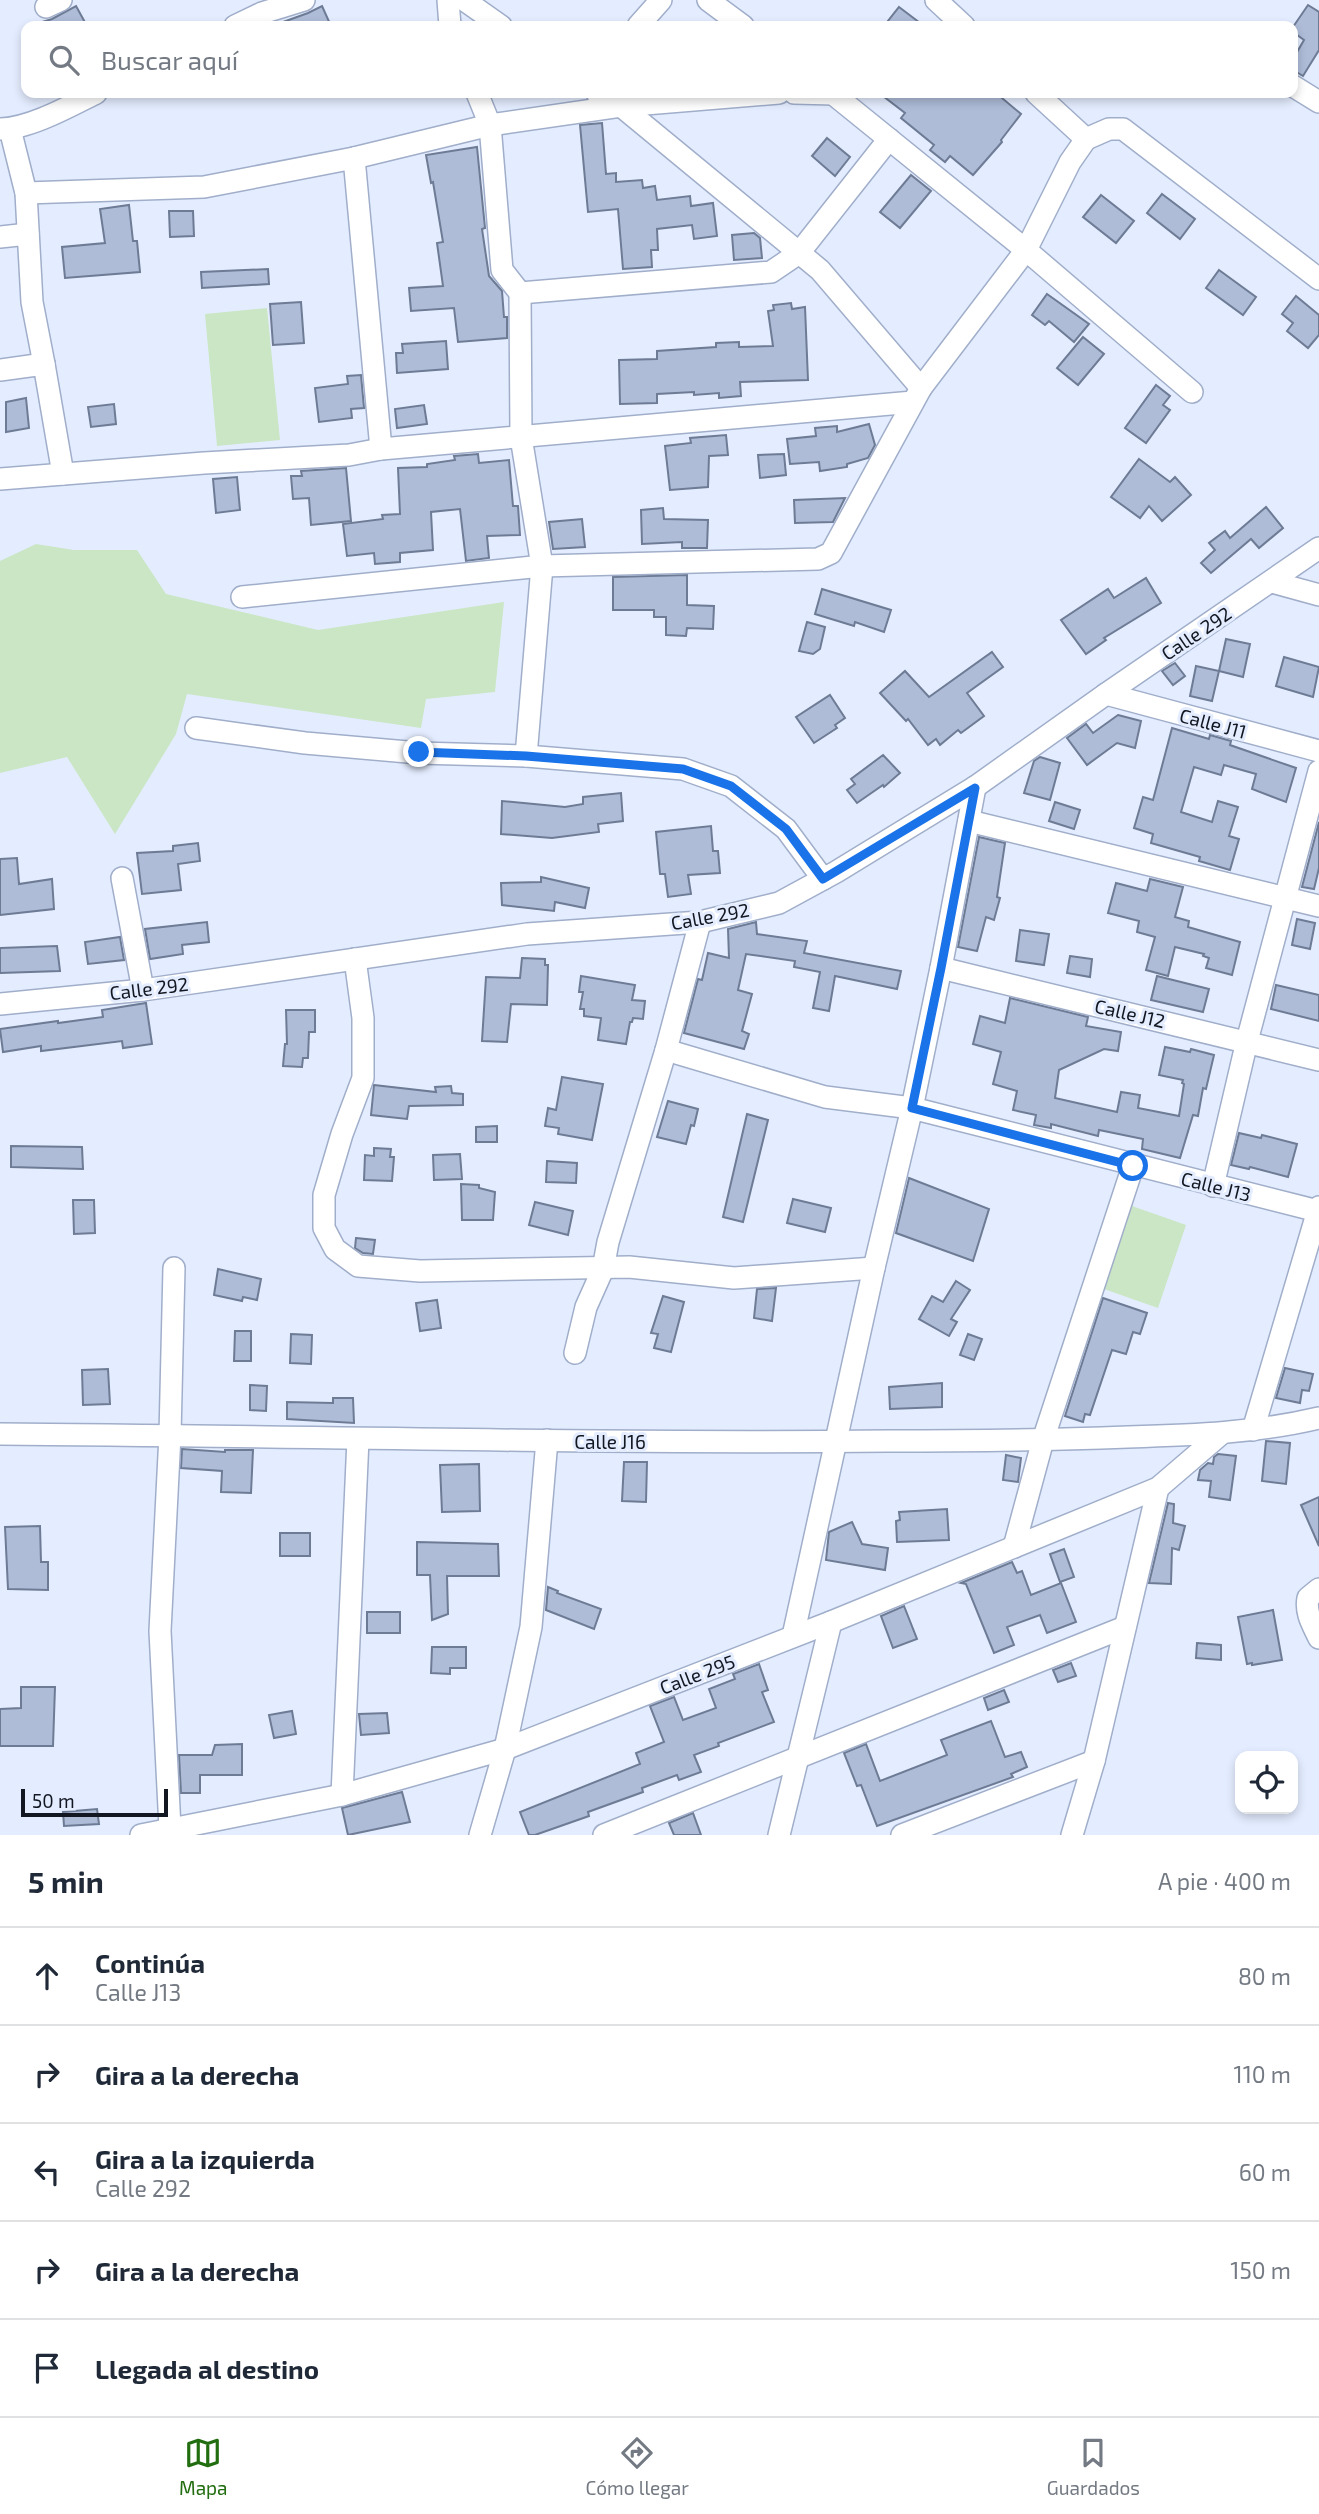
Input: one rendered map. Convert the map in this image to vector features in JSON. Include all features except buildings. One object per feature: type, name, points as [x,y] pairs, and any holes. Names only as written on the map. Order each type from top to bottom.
[{"type":"street","points":[[242,21],[260,7],[304,0]]},
{"type":"street","points":[[448,0],[450,21]]},
{"type":"street","points":[[464,0],[494,21]]},
{"type":"street","points":[[642,21],[661,0]]},
{"type":"street","points":[[708,0],[736,21]]},
{"type":"street","points":[[936,0],[959,21]]},
{"type":"street","points":[[1298,89],[1319,102]]},
{"type":"street","points":[[63,474],[32,302],[26,193],[5,129],[85,98]]},
{"type":"street","points":[[479,98],[490,125],[502,270],[520,293],[521,436],[542,566],[526,756]]},
{"type":"street","points":[[606,98],[621,106],[820,270],[917,395]]},
{"type":"street","points":[[26,193],[204,187],[354,158],[490,125],[621,106],[718,98]]},
{"type":"street","points":[[838,98],[1026,250],[1192,392]]},
{"type":"street","points":[[1041,98],[1086,139]]},
{"type":"street","points":[[242,597],[542,566],[818,559],[831,553],[917,395],[1026,250],[1070,162],[1086,139],[1097,132],[1123,129],[1319,279]]},
{"type":"street","points":[[520,293],[771,272],[799,253],[889,139]]},
{"type":"street","points":[[354,158],[381,449]]},
{"type":"street","points":[[0,237],[28,234]]},
{"type":"street","points":[[0,370],[44,364]]},
{"type":"street","points":[[0,480],[349,454],[917,395]]},
{"type":"street","name":"Calle 292","points":[[0,1004],[144,990],[527,934],[700,922],[779,902],[823,879],[975,788],[1106,694],[1319,548]]},
{"type":"street","points":[[1272,582],[1319,596]]},
{"type":"street","name":"Calle J11","points":[[1106,694],[1319,751]]},
{"type":"street","points":[[196,728],[305,743],[419,752],[526,756],[683,769],[731,786],[786,829],[823,879]]},
{"type":"street","points":[[1213,1186],[1247,1041],[1319,771]]},
{"type":"street","points":[[793,1636],[912,1108],[975,788]]},
{"type":"street","points":[[969,821],[1319,906]]},
{"type":"street","points":[[122,878],[144,990]]},
{"type":"street","points":[[575,1353],[586,1307],[603,1269],[608,1242],[666,1050],[700,922]]},
{"type":"street","points":[[355,959],[363,1018],[363,1078],[342,1134],[324,1195],[324,1228],[335,1249],[358,1266],[420,1271],[629,1267],[734,1278],[874,1268]]},
{"type":"street","name":"Calle J12","points":[[941,968],[1319,1060]]},
{"type":"street","name":"Calle J13","points":[[666,1050],[825,1097],[912,1108],[1213,1186],[1318,1209]]},
{"type":"street","points":[[1014,1547],[1044,1440],[1133,1166]]},
{"type":"street","points":[[1252,1430],[1318,1209]]},
{"type":"street","points":[[170,1828],[160,1631],[170,1435],[174,1268]]},
{"type":"street","name":"Calle J16","points":[[0,1434],[837,1442],[1044,1440],[1221,1434],[1319,1418]]},
{"type":"street","name":"Calle 295","points":[[141,1835],[342,1795],[505,1749],[831,1622],[1158,1488],[1221,1434]]},
{"type":"street","points":[[342,1795],[358,1439]]},
{"type":"street","points":[[480,1835],[505,1749],[531,1627],[548,1440]]},
{"type":"street","points":[[1072,1835],[1094,1761],[1158,1488]]},
{"type":"street","points":[[1319,1589],[1308,1598],[1307,1604],[1307,1611],[1319,1638]]},
{"type":"street","points":[[779,1835],[831,1622]]},
{"type":"street","points":[[604,1835],[1125,1627]]},
{"type":"street","points":[[902,1835],[1094,1761]]},
{"type":"green space","points":[[267,308],[280,440],[217,446],[205,314]]},
{"type":"green space","points":[[36,544],[74,550],[137,550],[166,594],[318,630],[504,602],[495,692],[426,699],[421,728],[187,694],[176,734],[115,834],[67,757],[0,773],[0,561]]},
{"type":"green space","points":[[1132,1206],[1186,1225],[1158,1308],[1104,1289]]},
{"type":"route","points":[[419,752],[526,756],[683,769],[731,786],[786,829],[823,879],[975,788],[912,1108],[1133,1166]]}]
